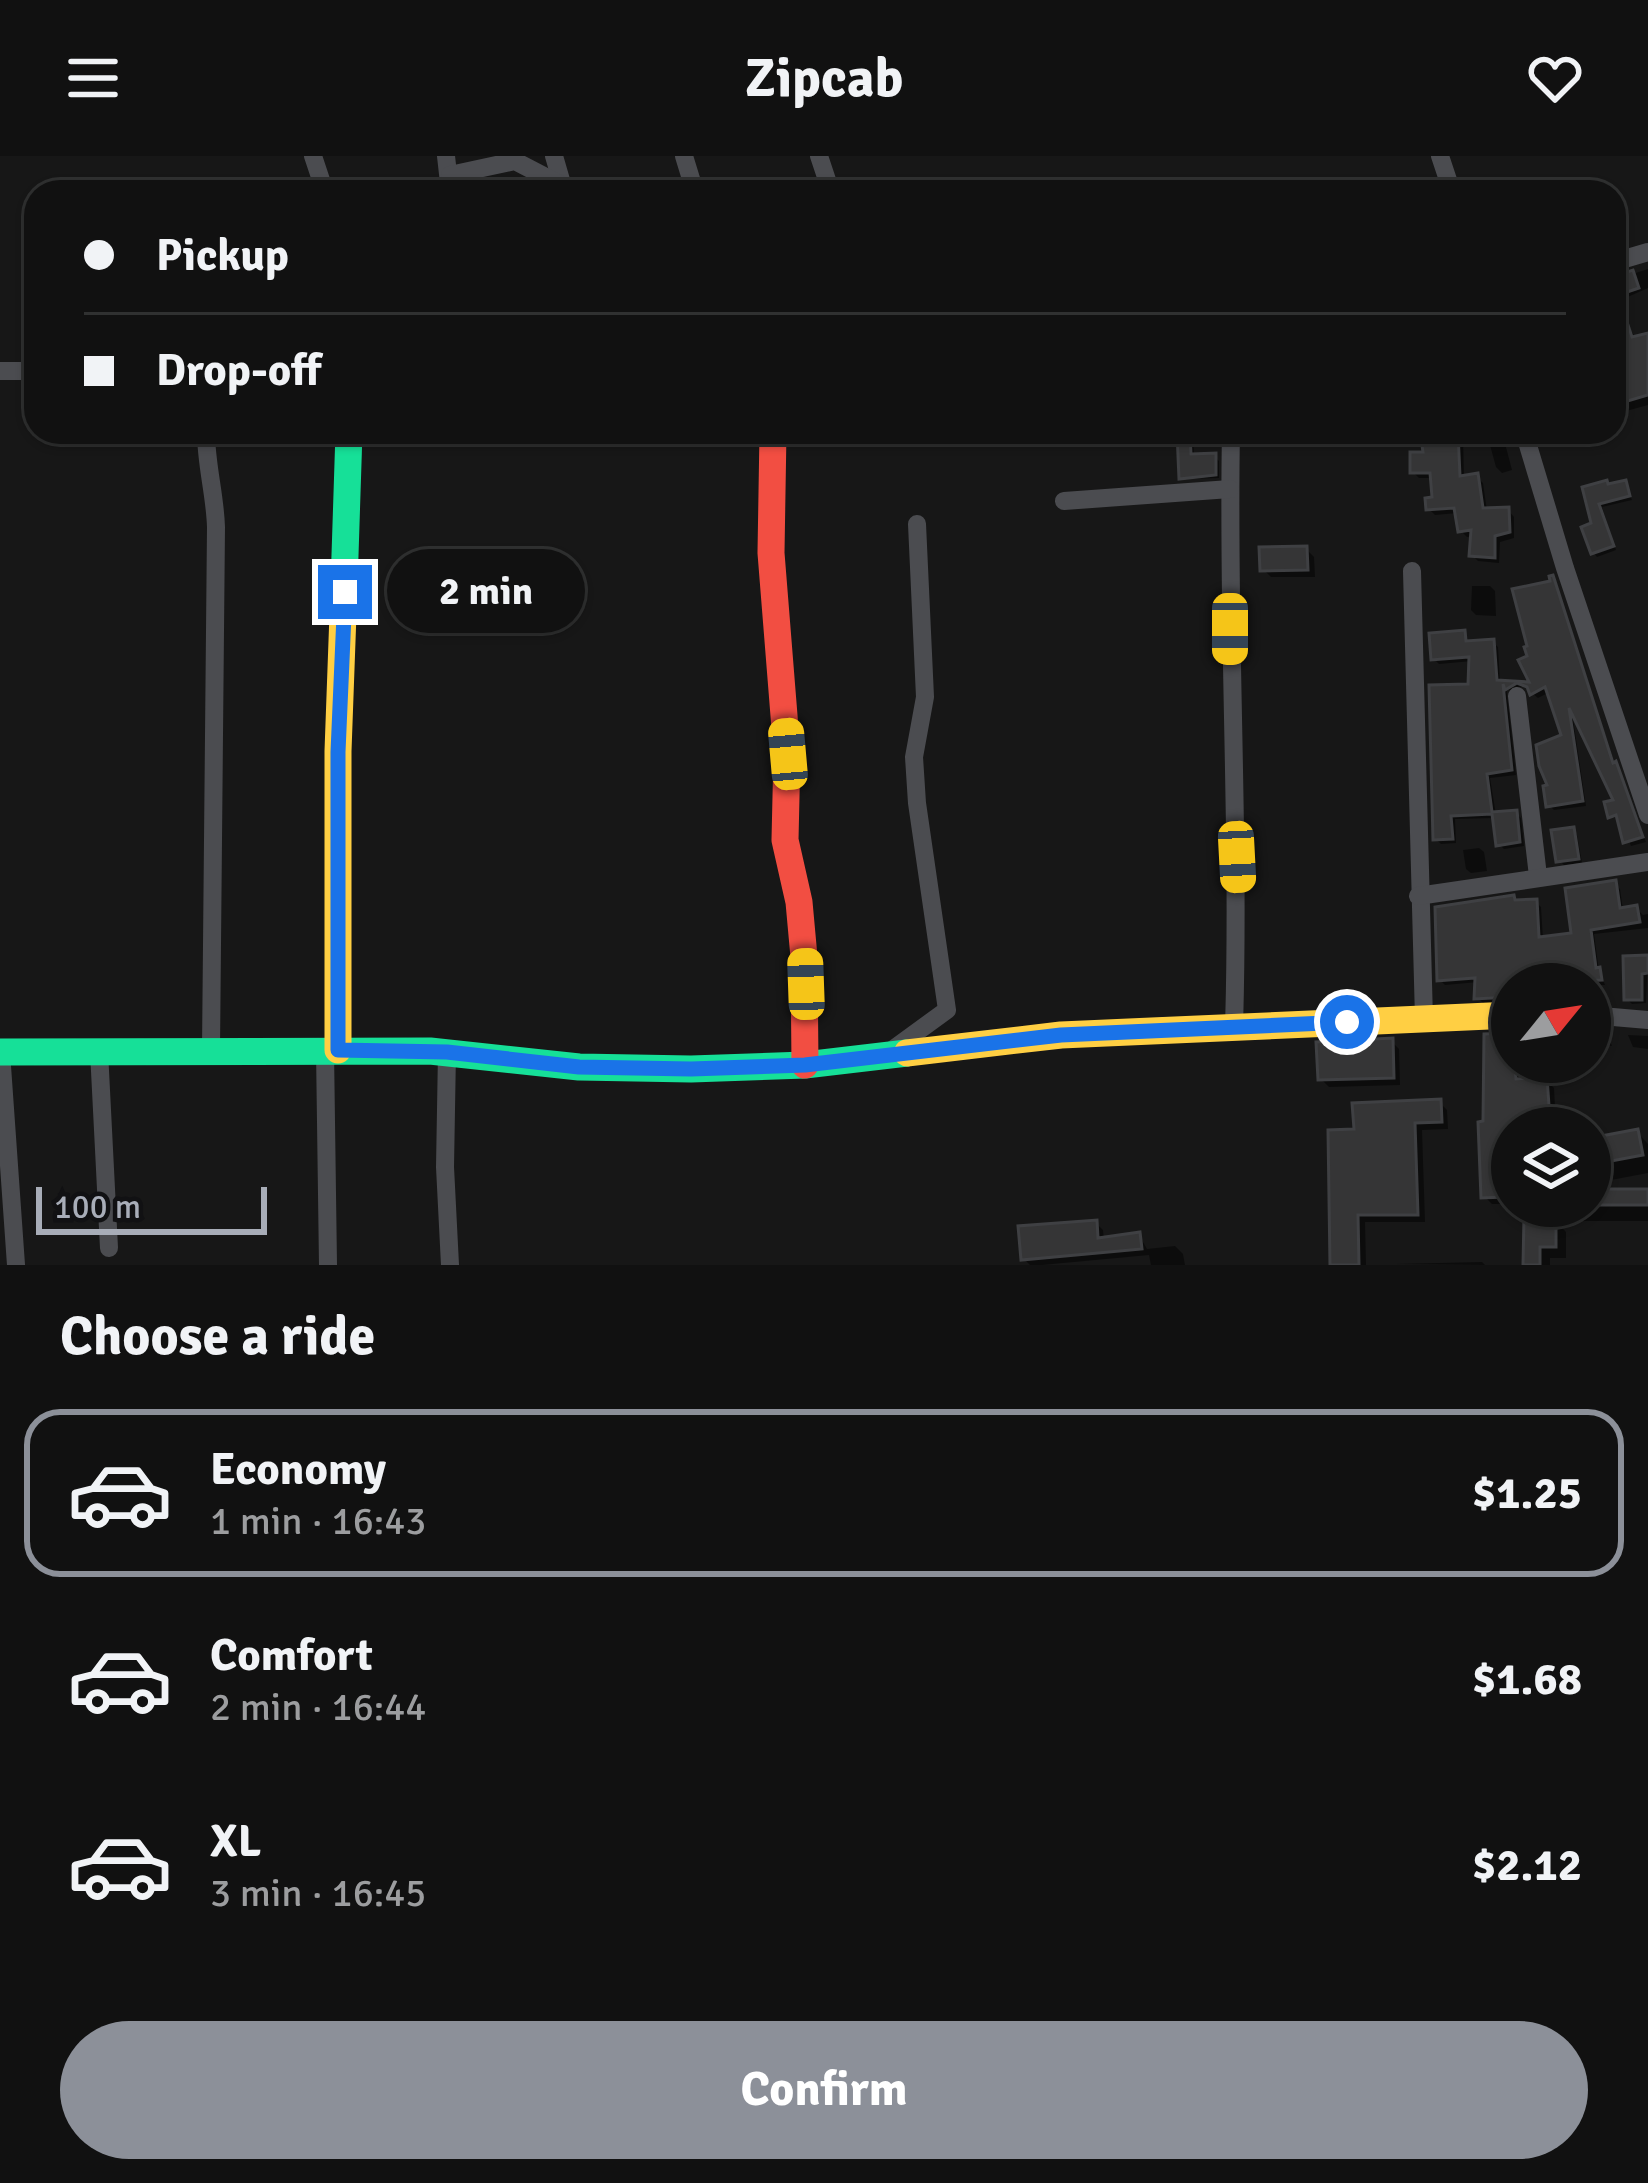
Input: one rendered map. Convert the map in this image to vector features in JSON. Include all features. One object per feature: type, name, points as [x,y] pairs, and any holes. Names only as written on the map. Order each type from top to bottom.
[{"type":"street","points":[[449,174],[514,161],[547,180]]},
{"type":"street","points":[[206,444],[216,526],[212,1049]]},
{"type":"street","points":[[328,1265],[349,444]]},
{"type":"street","points":[[773,444],[771,554],[788,754],[785,840],[799,902],[804,957],[805,1065]]},
{"type":"street","points":[[1232,444],[1230,676],[1238,890],[1234,1027]]},
{"type":"street","points":[[1528,444],[1648,814]]},
{"type":"street","points":[[1064,501],[1230,489]]},
{"type":"street","points":[[884,1056],[947,1010],[916,802],[914,757],[925,697],[916,524]]},
{"type":"street","points":[[1412,571],[1424,1019]]},
{"type":"street","points":[[1517,696],[1538,876]]},
{"type":"street","points":[[1418,896],[1648,862]]},
{"type":"street","points":[[16,1265],[0,1052],[447,1052],[644,1070],[805,1065],[1061,1035],[1491,1016]]},
{"type":"street","points":[[1611,1017],[1648,1020]]},
{"type":"street","points":[[100,1051],[110,1249]]},
{"type":"street","points":[[447,1052],[450,1265]]},
{"type":"building","points":[[1633,270],[1639,288],[1626,292],[1626,272]]},
{"type":"building","points":[[1626,319],[1632,337],[1648,333],[1648,395],[1626,401]]},
{"type":"building","points":[[1178,444],[1191,444],[1191,454],[1216,453],[1216,475],[1179,479]]},
{"type":"building","points":[[1422,444],[1459,444],[1460,476],[1478,473],[1483,508],[1509,507],[1510,532],[1495,536],[1495,558],[1469,556],[1471,530],[1458,532],[1454,508],[1426,510],[1425,498],[1432,497],[1430,473],[1410,473],[1410,452],[1423,452]]},
{"type":"building","points":[[1607,480],[1608,484],[1626,480],[1630,496],[1599,504],[1614,546],[1591,554],[1581,527],[1591,523],[1582,487]]},
{"type":"building","points":[[1307,546],[1308,570],[1260,571],[1259,547]]},
{"type":"building","points":[[1553,575],[1613,763],[1616,761],[1643,837],[1623,843],[1616,815],[1608,818],[1604,802],[1613,800],[1569,708],[1583,801],[1546,807],[1543,786],[1547,785],[1536,745],[1561,735],[1545,687],[1530,695],[1527,687],[1517,683],[1505,690],[1503,684],[1512,770],[1487,774],[1492,812],[1517,810],[1520,842],[1496,846],[1492,814],[1451,816],[1453,839],[1433,840],[1429,685],[1468,684],[1469,657],[1431,660],[1429,633],[1465,630],[1466,641],[1494,639],[1497,680],[1529,682],[1518,660],[1527,656],[1527,646],[1512,589],[1550,581]]},
{"type":"building","points":[[1574,827],[1579,859],[1556,862],[1551,830]]},
{"type":"building","points":[[1616,880],[1620,908],[1637,905],[1640,922],[1591,930],[1595,963],[1491,963],[1491,998],[1474,999],[1475,978],[1437,981],[1435,907],[1514,895],[1515,900],[1537,899],[1539,937],[1571,933],[1565,888]]},
{"type":"building","points":[[1648,955],[1642,1000],[1624,1000],[1623,956]]},
{"type":"building","points":[[1484,1034],[1491,1034],[1491,1083],[1547,1083],[1549,1107],[1491,1107],[1491,1198],[1481,1198],[1478,1122],[1483,1121]]},
{"type":"building","points":[[1393,1038],[1394,1078],[1318,1080],[1316,1042]]},
{"type":"building","points":[[1441,1099],[1442,1122],[1415,1123],[1418,1215],[1358,1215],[1359,1265],[1330,1265],[1328,1130],[1354,1129],[1352,1103]]},
{"type":"building","points":[[1638,1129],[1643,1155],[1611,1161],[1611,1134]]},
{"type":"building","points":[[1611,1189],[1648,1189],[1648,1205],[1611,1205]]},
{"type":"building","points":[[1097,1220],[1098,1238],[1140,1232],[1142,1249],[1021,1260],[1018,1226]]},
{"type":"building","points":[[1524,1227],[1556,1227],[1556,1247],[1540,1247],[1540,1265],[1523,1265]]},
{"type":"traffic: fast","points":[[344,586],[349,444]]},
{"type":"traffic: fast","points":[[0,1052],[430,1051],[579,1067],[691,1069],[805,1065],[907,1053]]},
{"type":"traffic: slow","points":[[338,1050],[338,751],[344,586]]},
{"type":"traffic: slow","points":[[907,1053],[1061,1035],[1491,1016]]},
{"type":"traffic: jam","points":[[773,444],[771,553],[787,753],[785,840],[799,902],[804,957],[805,1065]]},
{"type":"route","points":[[345,592],[338,752],[338,1050],[447,1052],[579,1067],[691,1069],[805,1065],[1061,1035],[1347,1022]]}]
